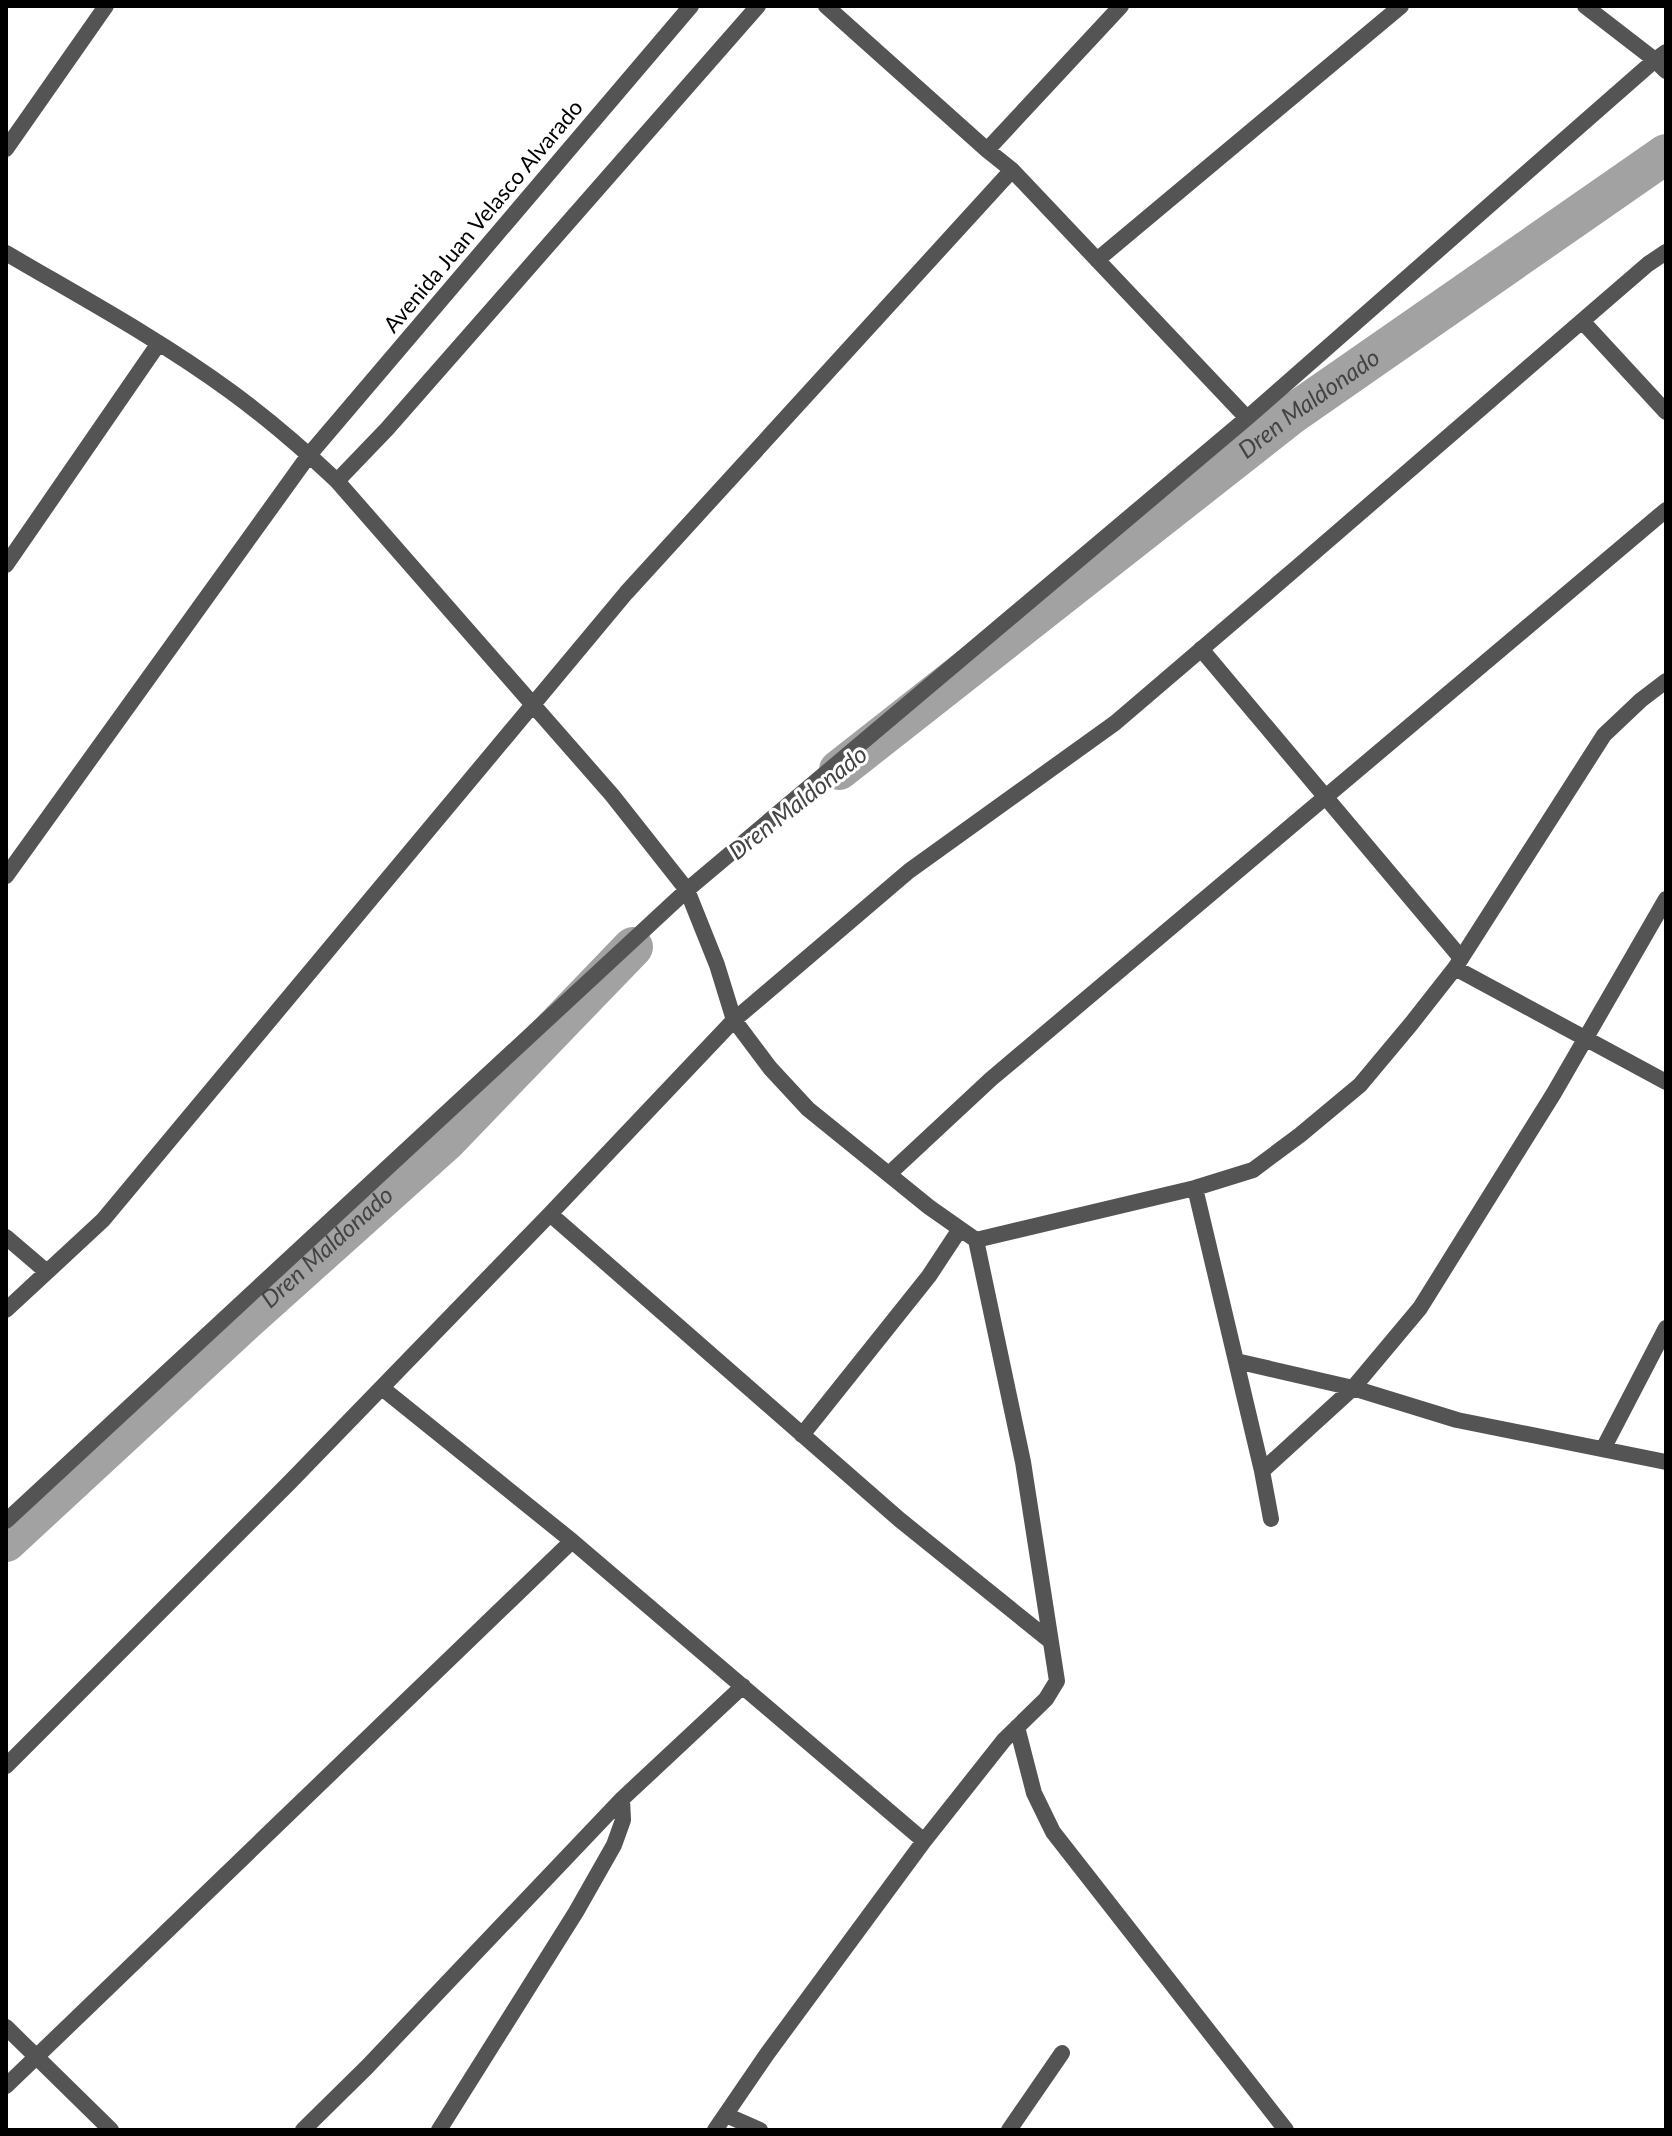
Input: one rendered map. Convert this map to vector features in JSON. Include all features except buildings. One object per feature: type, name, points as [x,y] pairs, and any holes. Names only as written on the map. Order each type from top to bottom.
[{"type":"street","points":[[6,149],[106,6]]},
{"type":"street","name":"Avenida Juan Velasco Alvarado","points":[[6,876],[309,455],[691,6]]},
{"type":"street","points":[[337,481],[387,429],[758,6]]},
{"type":"street","points":[[826,6],[1012,170],[1247,418]]},
{"type":"street","points":[[987,150],[1121,6]]},
{"type":"street","points":[[1097,260],[1401,6]]},
{"type":"street","points":[[6,1521],[687,890],[1247,418],[1662,61],[1585,6]]},
{"type":"street","points":[[6,1310],[103,1220],[626,593],[1012,170]]},
{"type":"street","points":[[6,1766],[382,1388],[734,1020],[909,871],[1115,723],[1648,264],[1666,252]]},
{"type":"street","points":[[6,253],[159,343],[231,391],[337,481],[612,795],[687,890],[717,965],[734,1020],[770,1068],[808,1109],[929,1207],[976,1240],[1023,1462],[1057,1681],[1046,1699],[1004,1740],[924,1841],[767,2054],[715,2130]]},
{"type":"street","points":[[1582,321],[1666,412]]},
{"type":"street","points":[[6,565],[159,343]]},
{"type":"street","points":[[890,1173],[991,1079],[1666,510]]},
{"type":"street","points":[[1201,649],[1458,963],[1666,1082]]},
{"type":"street","points":[[976,1240],[1195,1188],[1253,1170],[1300,1135],[1360,1085],[1458,963],[1604,735],[1666,681]]},
{"type":"street","points":[[1262,1471],[1353,1388],[1420,1308],[1554,1093],[1666,899]]},
{"type":"street","points":[[1195,1188],[1271,1519]]},
{"type":"street","points":[[550,1214],[900,1520],[1049,1640]]},
{"type":"street","points":[[802,1435],[929,1276],[960,1229]]},
{"type":"street","points":[[6,1237],[47,1272]]},
{"type":"street","points":[[1603,1449],[1666,1328]]},
{"type":"street","points":[[1236,1361],[1353,1388],[1457,1420],[1666,1462]]},
{"type":"street","points":[[382,1388],[572,1541],[924,1841]]},
{"type":"street","points":[[6,2086],[572,1541]]},
{"type":"street","points":[[303,2130],[622,1799],[743,1686]]},
{"type":"street","points":[[1017,1727],[1034,1793],[1053,1832],[1286,2130]]},
{"type":"street","points":[[439,2130],[576,1912],[614,1845],[623,1820],[622,1799]]},
{"type":"street","points":[[6,2027],[111,2130]]},
{"type":"street","points":[[1009,2130],[1062,2053]]},
{"type":"street","points":[[726,2115],[760,2130]]},
{"type":"waterway","name":"Dren Maldonado","points":[[839,770],[1292,414],[1666,154]]},
{"type":"waterway","name":"Dren Maldonado","points":[[6,1542],[446,1141],[633,947]]}]
